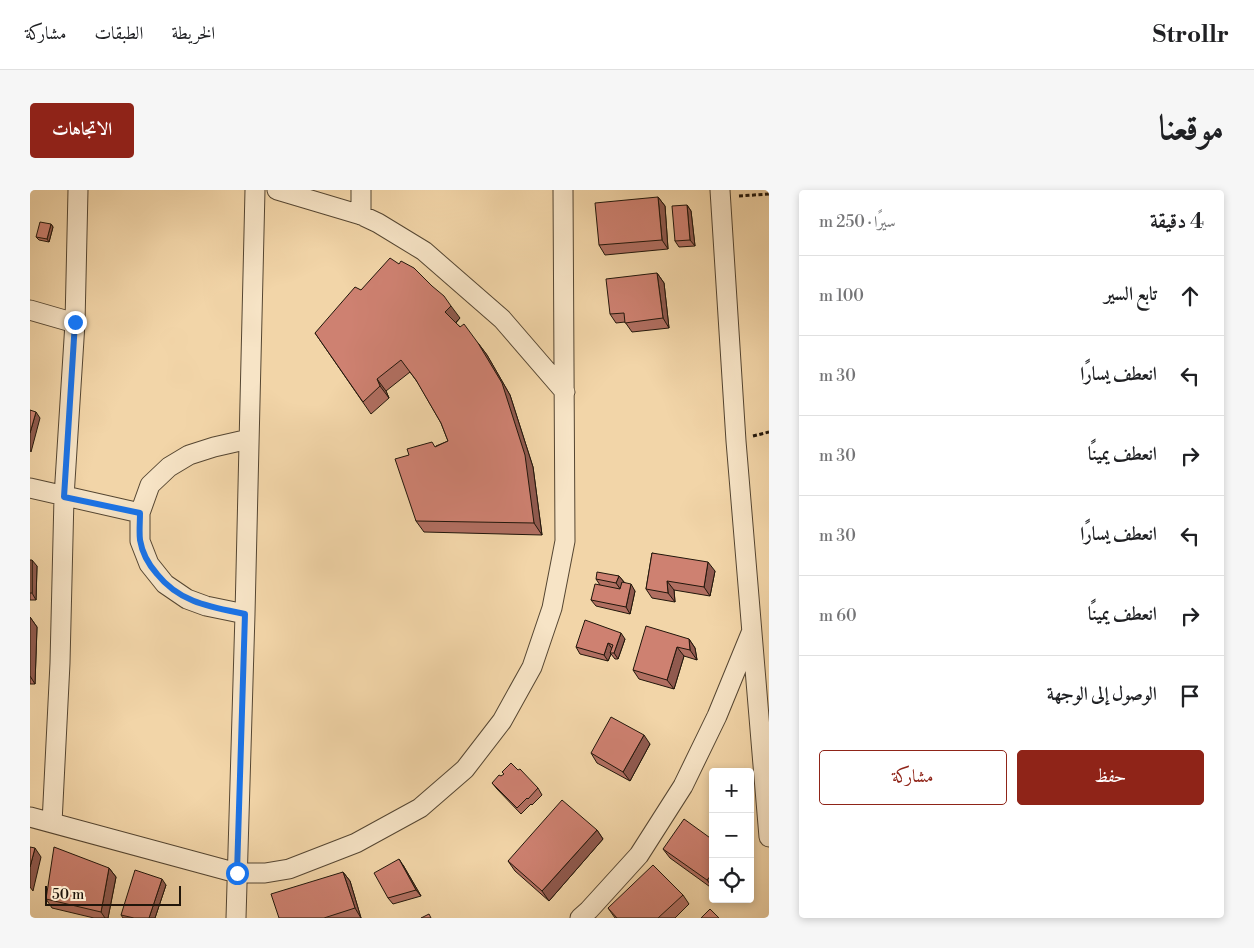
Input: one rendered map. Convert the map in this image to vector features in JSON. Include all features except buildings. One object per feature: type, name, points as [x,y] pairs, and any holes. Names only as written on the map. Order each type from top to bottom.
[{"type":"street","points":[[52,823],[60,663],[64,497],[75,322],[78,190]]},
{"type":"street","points":[[236,918],[255,190]]},
{"type":"street","points":[[277,190],[361,215],[424,251],[502,319],[565,392]]},
{"type":"street","points":[[361,190],[361,215]]},
{"type":"street","points":[[30,817],[237,873],[265,873],[289,869],[356,843],[420,808],[465,769],[502,721],[532,667],[552,608],[565,541],[563,190]]},
{"type":"street","points":[[720,193],[736,441],[769,837]]},
{"type":"street","points":[[30,310],[75,322]]},
{"type":"street","points":[[245,614],[206,606],[187,599],[165,584],[149,564],[140,540],[140,513],[150,485],[169,467],[189,455],[214,446],[249,439]]},
{"type":"street","points":[[30,488],[140,513]]},
{"type":"street","points":[[580,918],[639,855],[683,786],[717,716],[752,630]]},
{"type":"path","points":[[720,193],[769,194]]},
{"type":"route","points":[[75,322],[64,497],[140,513],[140,540],[149,564],[165,584],[187,599],[206,606],[245,614],[237,873]]}]
